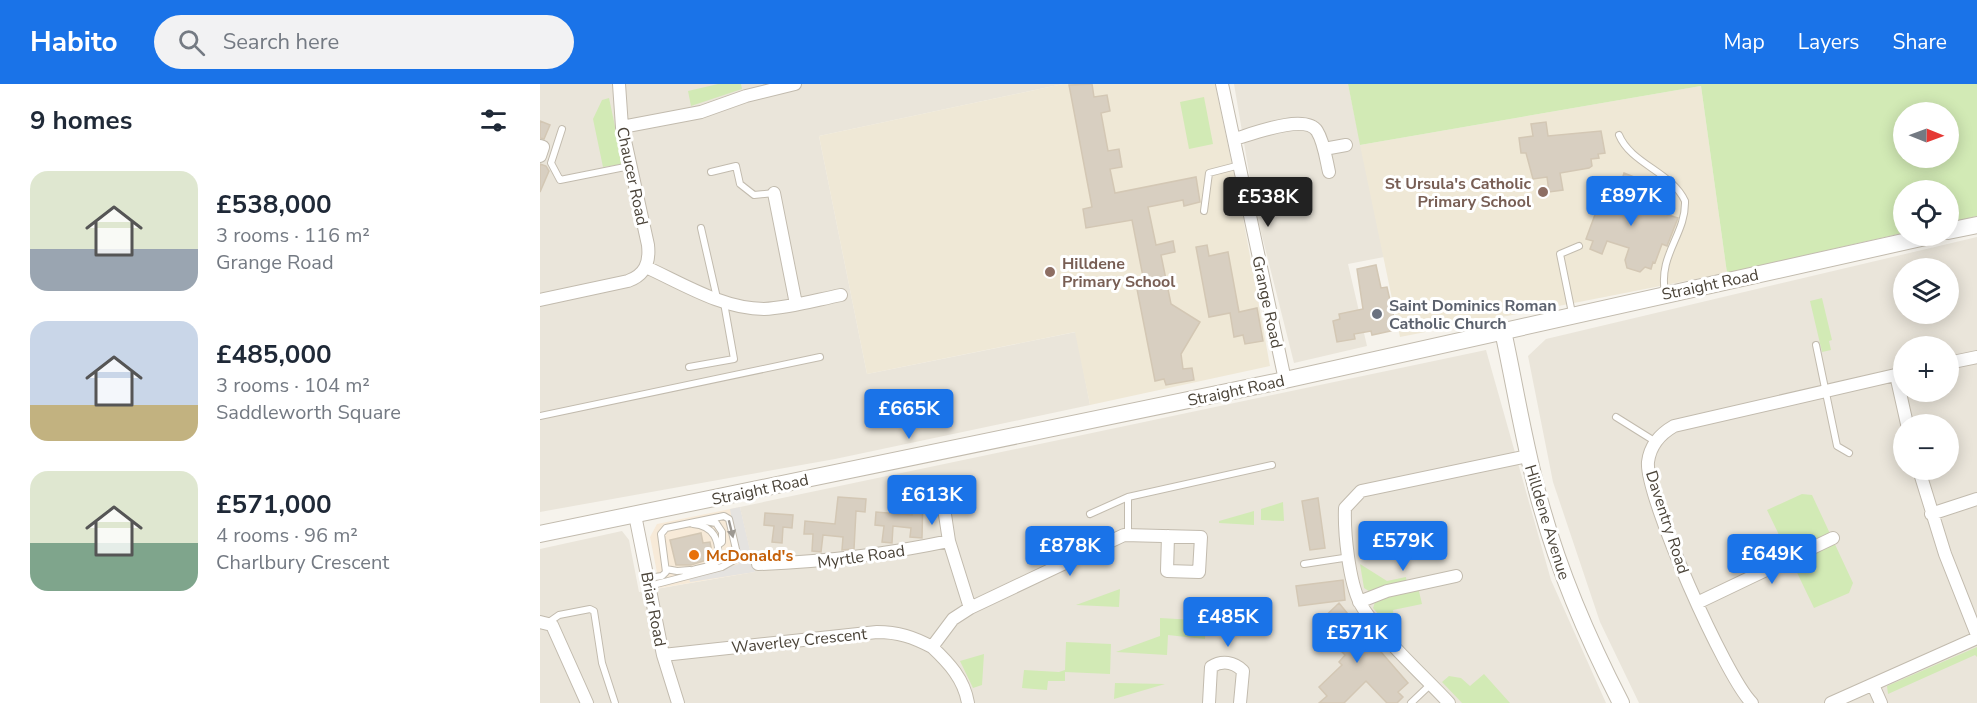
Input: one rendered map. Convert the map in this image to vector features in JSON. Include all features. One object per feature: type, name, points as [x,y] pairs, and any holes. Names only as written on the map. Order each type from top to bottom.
[{"type":"street","name":"Chaucer Road","points":[[619,84],[622,127],[650,257],[646,267]]},
{"type":"street","points":[[622,127],[701,112],[746,96],[795,84]]},
{"type":"street","name":"Grange Road","points":[[1222,84],[1285,380]]},
{"type":"street","points":[[1235,139],[1292,124],[1305,124],[1315,128],[1329,172]]},
{"type":"street","points":[[1323,149],[1346,145]]},
{"type":"street","points":[[540,146],[543,147],[540,156]]},
{"type":"street","points":[[774,193],[796,304]]},
{"type":"street","points":[[1959,229],[1977,225]]},
{"type":"street","name":"Straight Road","points":[[540,534],[1285,380],[1572,314],[1893,244]]},
{"type":"street","points":[[540,300],[627,281],[635,278],[646,267],[720,301],[763,309],[841,295]]},
{"type":"street","name":"Hilldene Avenue","points":[[1503,331],[1528,456],[1559,563],[1597,656],[1621,703]]},
{"type":"street","points":[[1959,361],[1977,357]]},
{"type":"street","points":[[1656,442],[1674,426],[1893,376]]},
{"type":"street","name":"Daventry Road","points":[[1656,442],[1650,455],[1649,474],[1673,547],[1737,685],[1752,703]]},
{"type":"street","points":[[1449,703],[1370,619],[1359,602],[1350,557],[1345,508],[1361,490],[1528,456]]},
{"type":"street","points":[[1831,703],[1977,637],[1931,514],[1922,480]]},
{"type":"street","points":[[1931,514],[1977,499]]},
{"type":"street","points":[[944,508],[949,541],[970,608]]},
{"type":"street","name":"Briar Road","points":[[635,514],[663,655],[678,703]]},
{"type":"street","points":[[968,703],[959,677],[951,664],[932,647],[953,620],[970,608],[1128,534],[1168,536]]},
{"type":"street","points":[[1697,603],[1833,538]]},
{"type":"street","name":"Myrtle Road","points":[[758,564],[819,562],[881,555],[949,541]]},
{"type":"street","points":[[1359,602],[1387,591],[1456,576]]},
{"type":"street","points":[[544,622],[587,703]]},
{"type":"street","name":"Waverley Crescent","points":[[663,655],[876,632],[893,632],[912,637],[932,647]]},
{"type":"street","points":[[1209,703],[1211,668],[1223,663],[1237,665],[1243,671],[1240,703]]},
{"type":"street","points":[[1873,685],[1881,703]]},
{"type":"lane","points":[[562,129],[551,163],[560,180],[630,166]]},
{"type":"lane","points":[[1619,135],[1624,145],[1666,178],[1685,201],[1683,216],[1663,272],[1665,294]]},
{"type":"lane","points":[[1204,212],[1209,173],[1240,165]]},
{"type":"lane","points":[[711,172],[736,166],[740,184],[754,195],[774,193]]},
{"type":"lane","points":[[689,367],[734,358],[701,228]]},
{"type":"lane","points":[[1572,314],[1560,254],[1579,246]]},
{"type":"lane","points":[[1816,345],[1824,393],[1837,446],[1849,453]]},
{"type":"lane","points":[[540,416],[820,357]]},
{"type":"lane","points":[[1616,417],[1656,442]]},
{"type":"lane","points":[[1090,514],[1128,497],[1272,465]]},
{"type":"lane","points":[[1128,497],[1128,534]]},
{"type":"lane","points":[[724,516],[729,519],[738,558],[732,564],[648,582],[662,576],[666,569],[661,534],[671,527],[724,516]]},
{"type":"lane","points":[[666,569],[677,571],[716,564],[718,545],[723,537],[716,523],[705,521],[671,527]]},
{"type":"lane","points":[[1079,538],[1085,553]]},
{"type":"lane","points":[[1049,543],[1060,565]]},
{"type":"lane","points":[[1304,564],[1350,557]]},
{"type":"lane","points":[[683,576],[691,569]]},
{"type":"lane","points":[[544,622],[559,615],[590,609],[594,611],[602,663],[615,703]]},
{"type":"lane","points":[[1412,703],[1431,684]]},
{"type":"shaded area","points":[[540,84],[1063,84],[819,136],[867,374],[1076,332],[1090,405],[835,459],[540,512]]},
{"type":"shaded area","name":"Hilldene Primary School","points":[[1063,84],[1215,84],[1242,212],[1270,366],[1090,405],[1075,332],[867,374],[819,136]]},
{"type":"shaded area","points":[[1234,84],[1348,84],[1384,257],[1348,264],[1367,346],[1294,363],[1255,208]]},
{"type":"shaded area","name":"St Ursula's Catholic Primary School","points":[[1701,86],[1727,273],[1400,337],[1360,145]]},
{"type":"shaded area","points":[[1977,237],[1977,703],[1639,703],[1600,622],[1553,482],[1528,356],[1546,339],[1939,246],[1959,246],[1959,241]]},
{"type":"shaded area","points":[[1486,350],[1551,580],[1606,703],[540,703],[540,549],[622,531],[629,540],[639,592],[754,572],[740,507]]},
{"type":"shaded area","points":[[740,507],[755,572],[660,588],[650,537],[657,524]]},
{"type":"shaded area","points":[[740,507],[755,572],[690,582],[689,578],[739,564],[730,509]]},
{"type":"green space","points":[[718,84],[741,84],[742,89],[691,106],[688,91]]},
{"type":"green space","points":[[1348,84],[1977,84],[1977,216],[1959,220],[1959,180],[1893,180],[1893,235],[1727,273],[1701,86],[1360,145]]},
{"type":"green space","points":[[1204,97],[1213,144],[1189,149],[1180,102]]},
{"type":"green space","points":[[609,98],[623,164],[603,167],[593,119],[602,100]]},
{"type":"green space","points":[[1822,298],[1832,340],[1829,341],[1831,350],[1822,352],[1810,301]]},
{"type":"green space","points":[[1802,494],[1812,495],[1853,583],[1849,593],[1814,608],[1767,510]]},
{"type":"green space","points":[[1283,502],[1284,521],[1261,520],[1261,509]]},
{"type":"green space","points":[[1254,511],[1254,525],[1219,523],[1219,521]]},
{"type":"green space","points":[[1360,564],[1387,581],[1406,577],[1407,584],[1372,593],[1364,588]]},
{"type":"green space","points":[[1418,587],[1422,604],[1393,610],[1396,632],[1394,632],[1373,608],[1376,599]]},
{"type":"green space","points":[[1120,589],[1119,607],[1076,605]]},
{"type":"green space","points":[[1214,605],[1253,607],[1252,623],[1213,621]]},
{"type":"green space","points":[[1160,618],[1195,620],[1195,624],[1206,625],[1205,639],[1168,635],[1167,655],[1116,652],[1160,636]]},
{"type":"green space","points":[[1066,642],[1111,644],[1110,674],[1065,672],[1065,681],[1048,681],[1047,690],[1022,688],[1024,670],[1059,672],[1065,670]]},
{"type":"green space","points":[[1977,647],[1977,657],[1975,655],[1888,694],[1887,686]]},
{"type":"green space","points":[[984,654],[982,685],[973,688],[960,661]]},
{"type":"green space","points":[[1484,674],[1510,703],[1462,703],[1442,682],[1449,676],[1461,678],[1470,686]]},
{"type":"green space","points":[[1115,683],[1165,684],[1114,699]]},
{"type":"building","points":[[1092,84],[1094,97],[1107,95],[1110,111],[1101,113],[1108,151],[1119,149],[1122,167],[1110,169],[1115,193],[1196,177],[1200,202],[1184,206],[1183,200],[1148,207],[1156,245],[1173,241],[1175,252],[1161,255],[1171,304],[1200,322],[1181,354],[1183,369],[1192,368],[1194,380],[1166,385],[1164,379],[1155,381],[1137,289],[1145,287],[1132,220],[1086,228],[1083,209],[1092,207],[1069,85]]},
{"type":"building","points":[[540,121],[550,125],[544,139],[540,138]]},
{"type":"building","points":[[1546,122],[1548,136],[1601,131],[1605,153],[1598,154],[1599,158],[1591,159],[1592,166],[1589,168],[1560,173],[1563,190],[1549,192],[1547,177],[1533,179],[1526,153],[1521,153],[1519,138],[1533,136],[1531,124]]},
{"type":"building","points":[[540,164],[546,166],[549,171],[540,192]]},
{"type":"building","points":[[1624,173],[1634,177],[1629,191],[1637,194],[1633,204],[1678,218],[1667,246],[1662,244],[1651,269],[1645,267],[1640,272],[1627,268],[1625,260],[1629,248],[1607,241],[1602,254],[1590,249],[1593,241],[1586,239],[1596,212],[1603,214],[1609,196],[1605,195],[1608,185],[1619,189]]},
{"type":"building","points":[[1207,245],[1209,256],[1228,252],[1239,312],[1257,308],[1263,341],[1245,344],[1243,335],[1234,337],[1230,313],[1209,317],[1196,247]]},
{"type":"building","points":[[1376,265],[1381,288],[1387,287],[1395,322],[1390,323],[1391,331],[1372,335],[1371,331],[1354,334],[1355,339],[1337,342],[1333,321],[1340,319],[1339,314],[1363,309],[1357,269]]},
{"type":"building","points":[[906,483],[934,485],[933,498],[923,497],[922,538],[910,537],[911,528],[893,526],[892,543],[882,542],[884,526],[875,525],[876,512],[912,515],[914,496],[904,495]]},
{"type":"building","points":[[838,497],[866,499],[865,512],[856,511],[854,549],[842,550],[843,537],[823,535],[821,552],[812,551],[813,534],[804,534],[805,521],[835,524]]},
{"type":"building","points":[[1318,498],[1325,548],[1310,550],[1302,501]]},
{"type":"building","points":[[765,513],[793,515],[792,528],[783,527],[782,543],[772,542],[774,526],[764,525]]},
{"type":"building","points":[[701,533],[703,543],[710,542],[713,558],[691,565],[676,565],[670,540]]},
{"type":"building","points":[[1343,580],[1345,600],[1299,606],[1296,586]]},
{"type":"building","points":[[1339,603],[1348,614],[1344,617],[1372,648],[1375,645],[1408,683],[1398,692],[1403,697],[1397,703],[1387,703],[1366,681],[1344,703],[1319,703],[1327,696],[1319,687],[1342,665],[1339,662],[1345,655],[1316,625]]},
{"type":"place","name":"St Ursula's Catholic Primary School","points":[[1543,192]]},
{"type":"place","name":"Hilldene Primary School","points":[[1050,272]]},
{"type":"place","name":"Saint Dominics Roman Catholic Church","points":[[1377,314]]},
{"type":"place","name":"McDonald's","points":[[694,555]]}]
